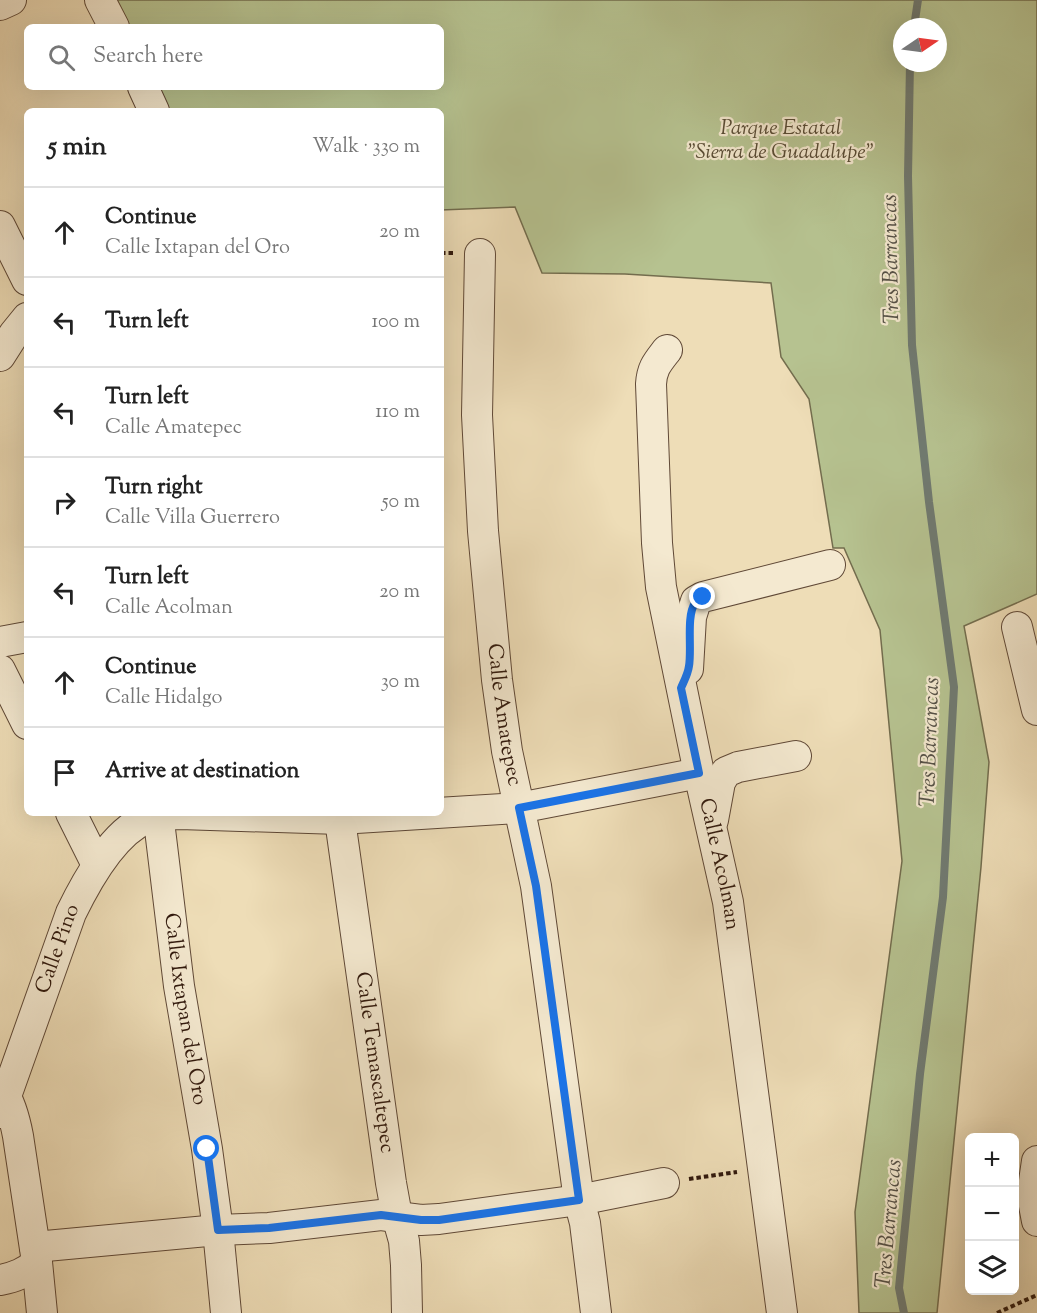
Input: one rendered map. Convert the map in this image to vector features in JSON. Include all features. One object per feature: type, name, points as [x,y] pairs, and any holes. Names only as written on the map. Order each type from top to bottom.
[{"type":"street","points":[[0,5],[11,0]]},
{"type":"street","points":[[100,0],[112,24]]},
{"type":"street","points":[[144,90],[153,108]]},
{"type":"street","points":[[0,226],[24,274]]},
{"type":"street","name":"Calle Amatepec","points":[[480,254],[477,415],[483,531],[497,680],[507,751],[536,886],[596,1313]]},
{"type":"street","points":[[0,356],[24,322]]},
{"type":"street","name":"Calle Acolman","points":[[667,350],[651,373],[657,543],[661,587],[728,902],[782,1313]]},
{"type":"street","points":[[681,688],[690,664],[691,618],[696,601],[703,597],[831,565]]},
{"type":"street","points":[[1017,627],[1037,710]]},
{"type":"street","points":[[0,642],[24,638]]},
{"type":"street","points":[[0,670],[24,718]]},
{"type":"street","points":[[711,829],[720,782],[726,772],[738,767],[796,756]]},
{"type":"street","points":[[444,811],[519,808],[699,773]]},
{"type":"street","points":[[72,816],[97,865]]},
{"type":"street","name":"Calle Pino","points":[[2,1099],[83,888],[97,865],[118,840],[133,827],[152,816]]},
{"type":"street","name":"Calle Ixtapan del Oro","points":[[158,816],[179,986],[207,1149],[226,1313]]},
{"type":"street","name":"Calle Temascaltepec","points":[[339,816],[391,1183],[404,1241],[408,1313]]},
{"type":"street","points":[[2,1099],[14,1118],[18,1136],[36,1255],[42,1313]]},
{"type":"street","points":[[1037,1161],[1032,1195],[1037,1221]]},
{"type":"street","points":[[36,1255],[218,1230],[269,1228],[381,1215],[439,1220],[579,1200],[664,1183]]},
{"type":"street","points":[[0,1280],[19,1276],[29,1270],[36,1255]]},
{"type":"path","points":[[664,1183],[762,1168]]},
{"type":"path","points":[[997,1313],[1037,1295]]},
{"type":"green space","name":"Parque Estatal \"Sierra de Guadalupe\"","points":[[111,0],[1037,0],[1037,594],[964,626],[989,762],[981,867],[937,1313],[859,1313],[855,1212],[902,861],[880,630],[844,548],[833,548],[809,399],[781,357],[771,283],[625,274],[542,273],[515,207],[444,210],[444,108],[162,108],[153,90],[444,90],[444,24],[123,24]]},
{"type":"waterway","name":"Tres Barrancas","points":[[915,18],[918,0]]},
{"type":"waterway","name":"Tres Barrancas","points":[[904,1313],[899,1288],[920,1074],[943,897],[954,687],[929,502],[912,345],[908,176],[910,72]]},
{"type":"route","points":[[207,1149],[218,1230],[269,1228],[381,1215],[439,1220],[579,1200],[536,886],[519,808],[699,773],[681,688],[690,664],[693,608],[696,601],[703,597]]}]
